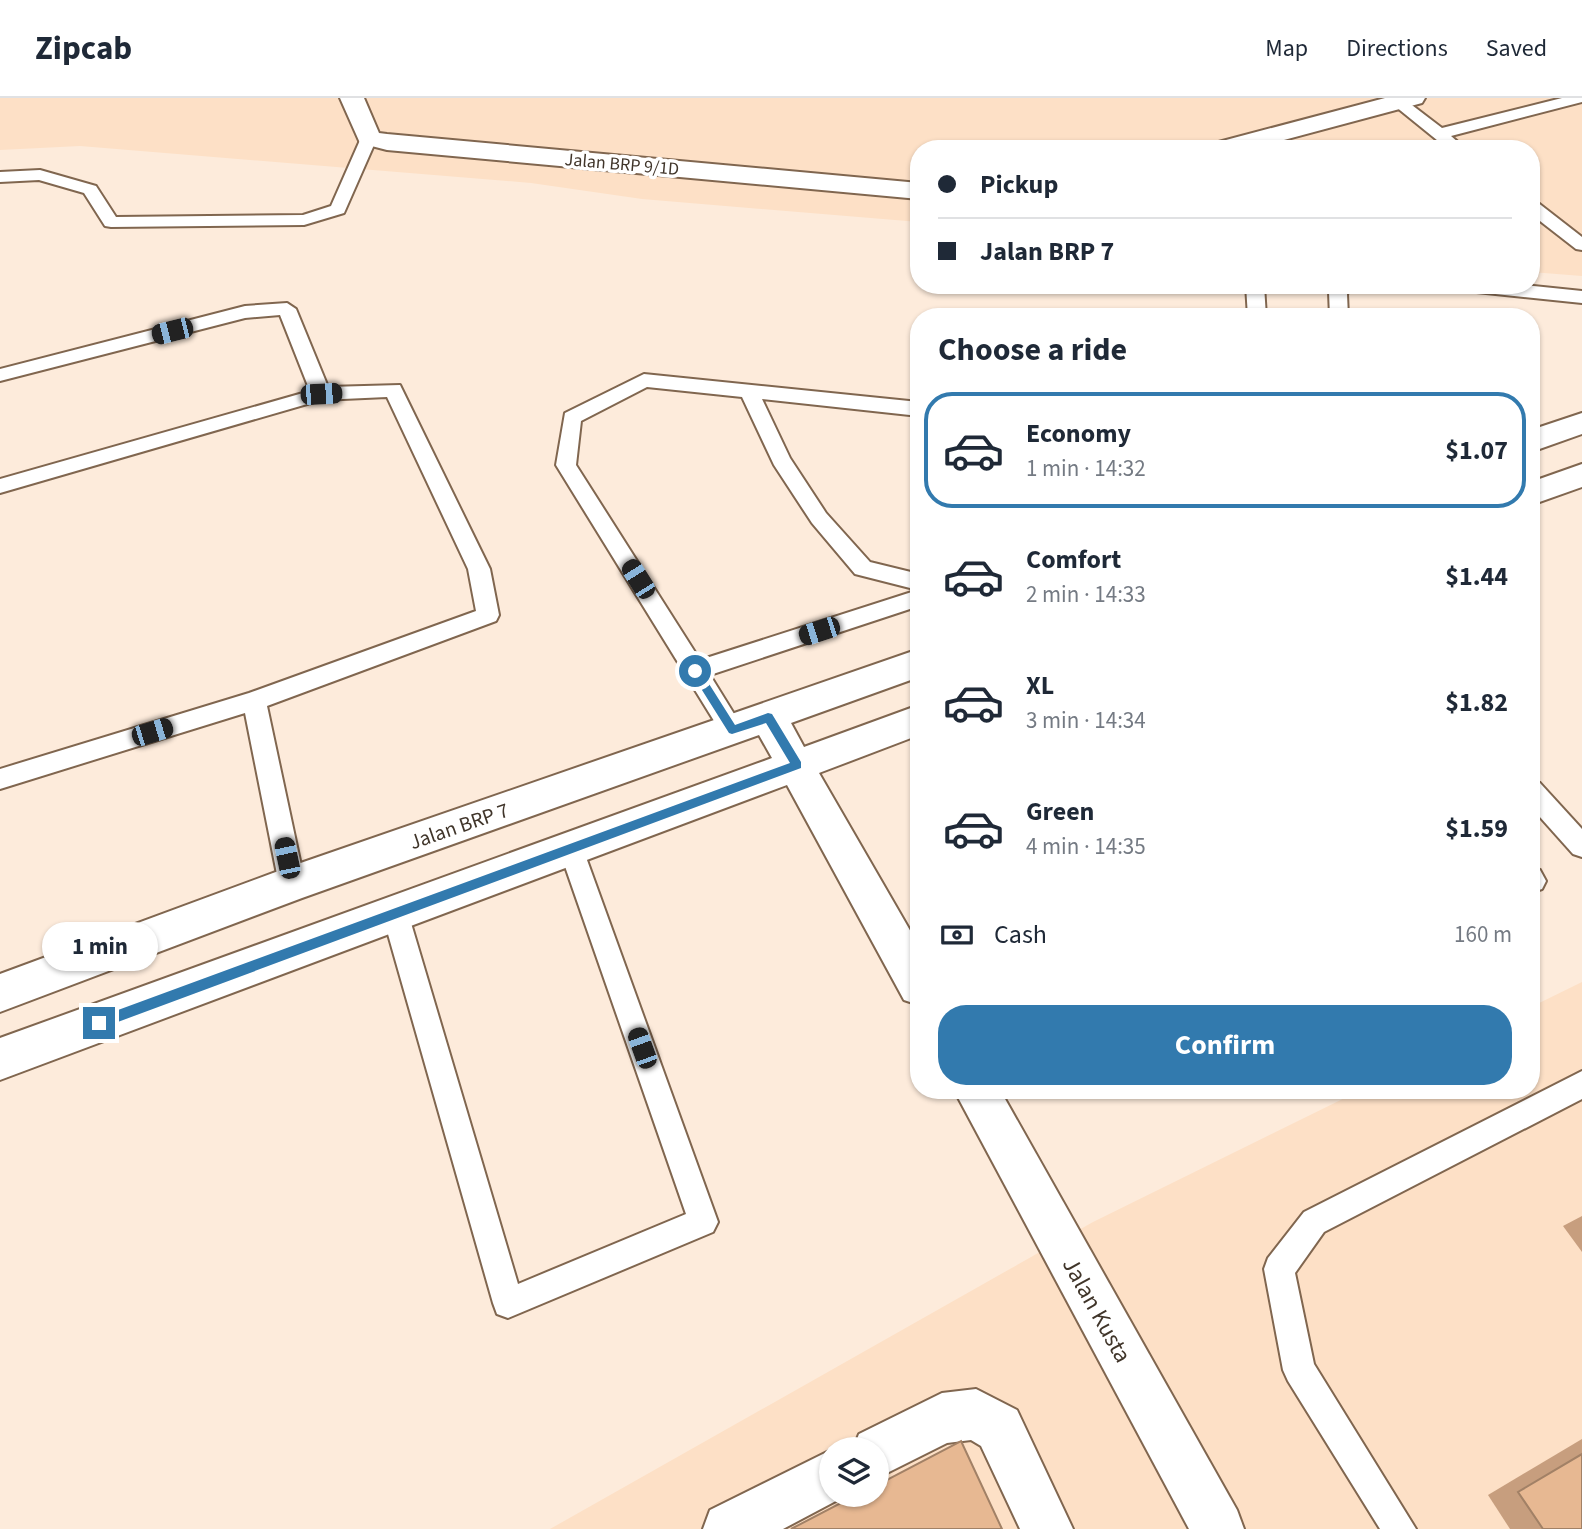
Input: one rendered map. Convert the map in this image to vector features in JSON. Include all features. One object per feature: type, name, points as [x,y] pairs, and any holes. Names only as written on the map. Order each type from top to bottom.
[{"type":"street","points":[[352,98],[369,138]]},
{"type":"street","points":[[1254,140],[1405,100]]},
{"type":"street","name":"Jalan BRP 9/1D","points":[[369,138],[414,145],[910,190]]},
{"type":"street","points":[[1540,438],[1582,423]]},
{"type":"street","points":[[1540,491],[1582,475]]},
{"type":"street","name":"Jalan BRP 7","points":[[0,993],[292,884],[910,666]]},
{"type":"street","points":[[768,717],[910,970]]},
{"type":"street","points":[[0,1059],[910,723]]},
{"type":"street","name":"Jalan Kusta","points":[[981,1099],[1218,1529]]},
{"type":"street","points":[[889,1446],[942,1418],[976,1414],[999,1429],[1047,1529]]},
{"type":"street","points":[[729,1529],[819,1482]]},
{"type":"lane","points":[[1439,134],[1580,98]]},
{"type":"lane","points":[[1405,100],[1447,140]]},
{"type":"lane","points":[[0,177],[40,175],[90,190],[111,222],[304,220],[338,209],[369,138]]},
{"type":"lane","points":[[1540,213],[1582,245]]},
{"type":"lane","points":[[1540,293],[1582,297]]},
{"type":"lane","points":[[0,375],[245,312],[287,309],[321,394]]},
{"type":"lane","points":[[732,730],[566,465],[572,418],[644,380],[910,408]]},
{"type":"lane","points":[[0,486],[321,394],[393,390],[479,569],[488,615],[254,701],[0,779]]},
{"type":"lane","points":[[749,391],[781,460],[819,518],[863,568],[910,580]]},
{"type":"lane","points":[[695,671],[910,601]]},
{"type":"lane","points":[[254,701],[292,884]]},
{"type":"lane","points":[[1540,800],[1582,846]]},
{"type":"lane","points":[[395,913],[508,1303],[704,1222],[571,849]]},
{"type":"lane","points":[[1399,1529],[1299,1370],[1279,1269],[1314,1222],[1582,1084]]},
{"type":"shaded area","points":[[0,98],[1582,98],[1582,276],[1540,273],[1540,140],[910,140],[910,221],[642,199],[531,183],[80,146],[0,150]]},
{"type":"shaded area","points":[[1582,982],[1582,1529],[550,1529],[1093,1222],[1343,1099],[1540,1099],[1540,1003]]},
{"type":"building","points":[[961,1441],[1002,1529],[791,1529],[833,1507],[889,1507],[889,1479]]},
{"type":"building","points":[[1582,1454],[1582,1529],[1543,1529],[1518,1492]]},
{"type":"route","points":[[99,1023],[797,765],[768,717],[732,730],[695,671]]}]
